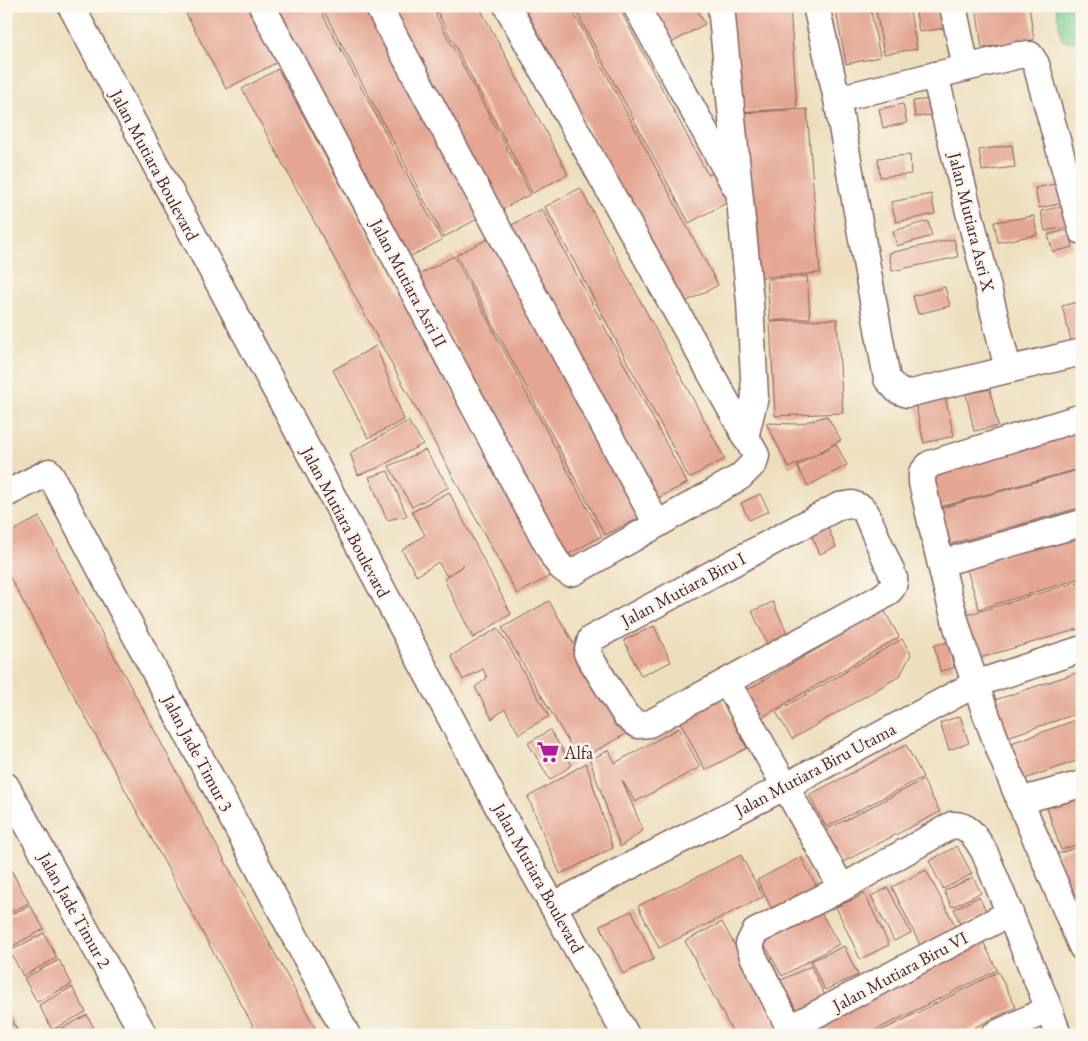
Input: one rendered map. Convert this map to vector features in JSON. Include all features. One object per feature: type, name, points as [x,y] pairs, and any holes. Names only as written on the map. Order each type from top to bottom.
[{"type":"street","name":"Jalan Mutiara Boulevard","points":[[71,6],[518,844],[626,1035]]},
{"type":"street","name":"Jalan Mutiara Asri II","points":[[262,6],[555,559],[565,571],[569,573],[574,572],[656,524]]},
{"type":"street","points":[[378,6],[656,524],[740,477],[750,468],[755,461],[756,455],[507,6]]},
{"type":"street","points":[[636,6],[740,196]]},
{"type":"street","points":[[721,6],[750,302],[755,397],[746,437]]},
{"type":"street","points":[[816,6],[837,99],[886,379],[897,390],[907,394],[1082,352]]},
{"type":"street","points":[[953,6],[966,68]]},
{"type":"street","points":[[837,99],[1019,55],[1030,55],[1036,64],[1082,231]]},
{"type":"street","name":"Jalan Mutiara Asri X","points":[[935,75],[1008,369]]},
{"type":"street","points":[[1082,417],[930,464],[922,473],[922,483],[941,563],[975,684],[1019,802],[1073,903],[1082,947]]},
{"type":"street","name":"Jalan Jade Timur 3","points":[[6,494],[49,472],[347,1035]]},
{"type":"street","name":"Jalan Mutiara Biru I","points":[[852,504],[862,508],[871,522],[894,578],[894,587],[880,598],[727,682],[649,724],[638,726],[626,716],[587,653],[591,639],[839,506],[852,504]]},
{"type":"street","points":[[941,563],[1082,523]]},
{"type":"street","name":"Jalan Mutiara Biru Utama","points":[[554,905],[786,786],[975,684],[1082,650]]},
{"type":"street","points":[[727,682],[842,888]]},
{"type":"street","points":[[1019,802],[1082,784]]},
{"type":"street","name":"Jalan Jade Timur 2","points":[[6,786],[144,1035]]},
{"type":"street","points":[[791,1031],[750,948],[749,944],[755,932],[842,888],[952,825],[959,825],[966,827],[971,832],[984,851],[1058,1035]]},
{"type":"street","name":"Jalan Mutiara Biru VI","points":[[791,1031],[1010,913]]},
{"type":"street","points":[[994,1035],[1049,1009]]},
{"type":"green space","points":[[1056,6],[1082,6],[1082,42],[1062,41]]},
{"type":"building","points":[[182,6],[249,6],[278,62],[226,89]]},
{"type":"building","points":[[278,6],[318,6],[442,240],[407,258],[274,8]]},
{"type":"building","points":[[321,6],[366,6],[479,218],[444,237]]},
{"type":"building","points":[[386,6],[431,6],[531,194],[495,213]]},
{"type":"building","points":[[434,6],[479,6],[568,174],[533,193]]},
{"type":"building","points":[[524,6],[570,6],[718,285],[682,304]]},
{"type":"building","points":[[573,6],[618,6],[708,175],[717,172],[732,200],[689,223]]},
{"type":"building","points":[[641,6],[695,6],[705,24],[664,47]]},
{"type":"building","points":[[732,6],[790,6],[797,108],[740,112]]},
{"type":"building","points":[[835,6],[870,6],[880,57],[846,64]]},
{"type":"building","points":[[909,6],[917,49],[884,54],[876,10]]},
{"type":"building","points":[[915,6],[941,6],[945,28],[919,32]]},
{"type":"building","points":[[961,6],[973,6],[974,10],[962,12]]},
{"type":"building","points":[[976,6],[1029,6],[1034,40],[982,48]]},
{"type":"building","points":[[278,69],[552,575],[517,594],[242,89]]},
{"type":"building","points":[[932,99],[933,115],[915,117],[913,101]]},
{"type":"building","points":[[903,104],[907,123],[883,128],[879,109]]},
{"type":"building","points":[[807,109],[820,273],[753,278],[741,113]]},
{"type":"building","points":[[1012,145],[1015,167],[982,171],[979,150]]},
{"type":"building","points":[[910,155],[911,174],[880,177],[878,158]]},
{"type":"building","points":[[1060,183],[1064,203],[1039,208],[1035,188]]},
{"type":"building","points":[[580,188],[725,459],[689,478],[545,207]]},
{"type":"building","points":[[931,194],[935,214],[896,222],[891,202]]},
{"type":"building","points":[[1064,206],[1069,226],[1045,231],[1041,211]]},
{"type":"building","points":[[542,209],[687,483],[652,501],[506,228]]},
{"type":"building","points":[[1034,216],[1037,235],[998,242],[994,222]]},
{"type":"building","points":[[928,221],[932,236],[897,246],[893,231]]},
{"type":"building","points":[[1069,229],[1073,247],[1053,252],[1048,235]]},
{"type":"building","points":[[492,237],[641,517],[605,535],[456,255]]},
{"type":"building","points":[[954,239],[958,257],[892,271],[889,253]]},
{"type":"building","points":[[454,256],[602,536],[567,555],[418,275]]},
{"type":"building","points":[[807,276],[810,318],[770,321],[767,279]]},
{"type":"building","points":[[945,287],[950,306],[918,314],[913,296]]},
{"type":"building","points":[[1082,301],[1082,338],[1071,341],[1062,306]]},
{"type":"building","points":[[837,319],[843,413],[775,416],[770,322]]},
{"type":"building","points":[[376,346],[404,420],[368,438],[333,370]]},
{"type":"building","points":[[990,389],[998,426],[974,431],[966,394]]},
{"type":"building","points":[[945,396],[954,436],[924,443],[915,403]]},
{"type":"building","points":[[827,416],[841,440],[789,468],[766,423],[799,424]]},
{"type":"building","points":[[408,421],[423,444],[375,469],[358,475],[350,453]]},
{"type":"building","points":[[1082,430],[1082,468],[936,508],[926,474]]},
{"type":"building","points":[[836,444],[847,465],[808,486],[797,466]]},
{"type":"building","points":[[425,450],[449,487],[412,507],[389,466]]},
{"type":"building","points":[[1082,469],[1082,507],[951,544],[941,508]]},
{"type":"building","points":[[388,471],[407,516],[387,520],[369,477]]},
{"type":"building","points":[[449,492],[511,614],[473,638],[444,579],[464,565],[447,576],[438,562],[417,576],[402,550],[425,535],[412,512]]},
{"type":"building","points":[[760,494],[769,511],[749,520],[741,503]]},
{"type":"building","points":[[39,517],[319,1035],[258,1035],[6,570],[6,535]]},
{"type":"building","points":[[827,525],[836,547],[820,554],[810,532]]},
{"type":"building","points":[[1082,532],[1082,578],[979,609],[966,566]]},
{"type":"building","points":[[1082,581],[1082,628],[976,659],[963,616]]},
{"type":"building","points":[[549,601],[626,734],[579,760],[502,628]]},
{"type":"building","points":[[773,602],[789,637],[768,646],[752,611]]},
{"type":"building","points":[[884,610],[899,637],[756,721],[740,694]]},
{"type":"building","points":[[654,626],[671,662],[641,676],[624,640]]},
{"type":"building","points":[[498,628],[549,716],[519,734],[505,709],[492,719],[475,687],[487,678],[483,669],[463,680],[451,656]]},
{"type":"building","points":[[902,639],[911,654],[900,676],[792,739],[776,712]]},
{"type":"building","points":[[948,642],[954,668],[940,671],[934,645]]},
{"type":"building","points":[[1082,671],[1082,712],[1004,738],[992,701]]},
{"type":"building","points":[[719,695],[747,748],[705,770],[677,716]]},
{"type":"building","points":[[960,716],[969,743],[949,750],[940,723]]},
{"type":"building","points":[[1082,718],[1082,759],[1016,782],[1003,746]]},
{"type":"building","points":[[679,728],[700,767],[635,802],[622,780],[643,830],[620,847],[590,760],[609,750],[615,763]]},
{"type":"building","points":[[550,730],[572,765],[550,780],[528,743]]},
{"type":"building","points":[[906,745],[923,777],[826,827],[809,795]]},
{"type":"building","points":[[586,763],[613,848],[560,874],[528,797]]},
{"type":"building","points":[[923,780],[940,812],[843,862],[826,830]]},
{"type":"building","points":[[1082,796],[1082,843],[1061,850],[1047,808]]},
{"type":"building","points":[[957,846],[972,874],[943,889],[929,861]]},
{"type":"building","points":[[1082,846],[1082,892],[1070,896],[1057,854]]},
{"type":"building","points":[[741,855],[763,897],[659,948],[638,906]]},
{"type":"building","points":[[801,857],[818,889],[774,913],[757,880]]},
{"type":"building","points":[[11,870],[29,903],[6,914],[6,873]]},
{"type":"building","points":[[926,870],[956,927],[920,945],[892,887]]},
{"type":"building","points":[[973,877],[981,893],[952,907],[944,891]]},
{"type":"building","points":[[888,888],[911,933],[894,941],[871,896]]},
{"type":"building","points":[[865,894],[889,945],[860,959],[836,907]]},
{"type":"building","points":[[979,897],[987,913],[961,926],[954,909]]},
{"type":"building","points":[[30,905],[44,929],[7,949],[6,917]]},
{"type":"building","points":[[632,911],[654,959],[623,974],[600,925]]},
{"type":"building","points":[[820,911],[839,944],[782,976],[763,942]]},
{"type":"building","points":[[722,922],[781,1035],[734,1035],[685,941]]},
{"type":"building","points":[[44,933],[57,958],[23,976],[10,951]]},
{"type":"building","points":[[980,935],[997,970],[866,1035],[805,1035]]},
{"type":"building","points":[[844,946],[858,975],[825,990],[811,961]]},
{"type":"building","points":[[59,960],[72,984],[37,1002],[24,978]]},
{"type":"building","points":[[811,966],[828,1002],[794,1018],[777,982]]},
{"type":"building","points":[[998,972],[1016,1007],[960,1035],[873,1035]]},
{"type":"building","points":[[72,987],[86,1012],[52,1030],[39,1005]]},
{"type":"building","points":[[6,1007],[14,1022],[6,1026]]},
{"type":"building","points":[[87,1015],[98,1035],[56,1035],[55,1032]]},
{"type":"building","points":[[14,1024],[20,1035],[6,1035],[6,1028]]},
{"type":"place","name":"Alfa","points":[[548,752]]}]
